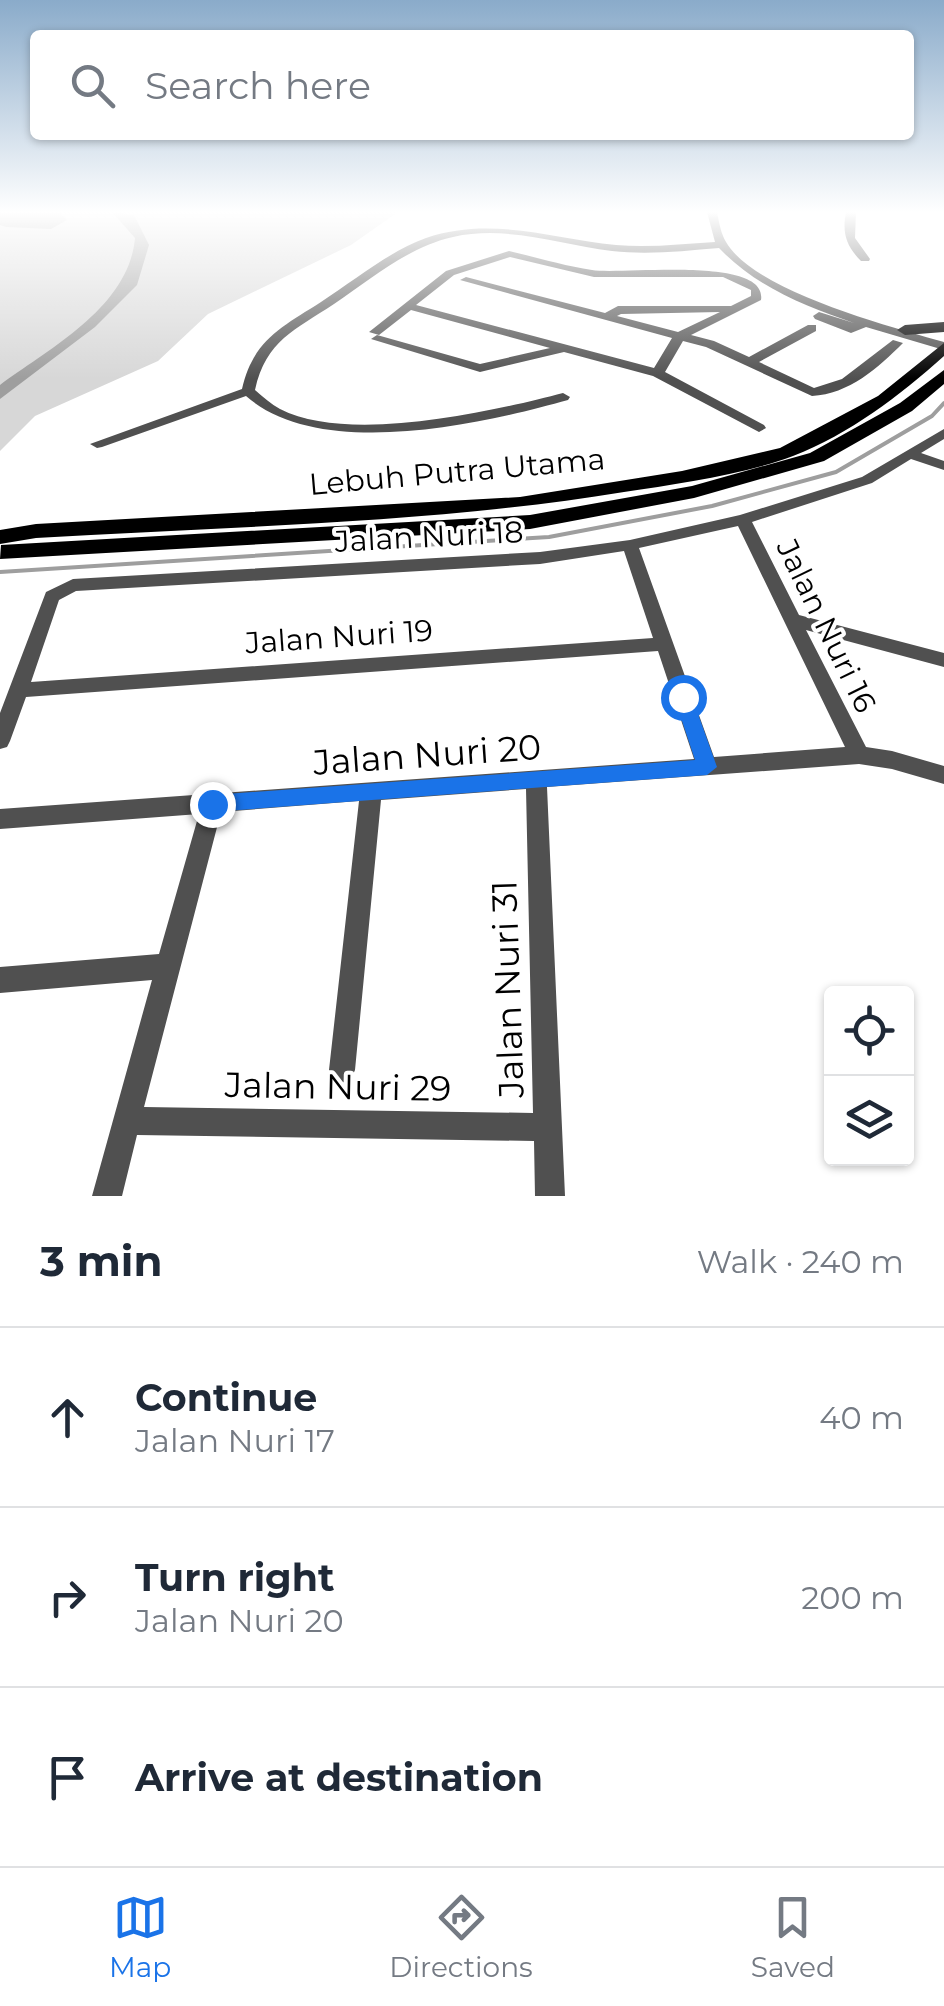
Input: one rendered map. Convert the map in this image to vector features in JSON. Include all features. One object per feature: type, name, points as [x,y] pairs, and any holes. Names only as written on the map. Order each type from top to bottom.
[{"type":"main road","points":[[904,336],[944,327]]},
{"type":"main road","points":[[904,336],[941,354]]},
{"type":"main road","name":"Lebuh Putra Utama","points":[[0,537],[520,503],[643,485],[786,452],[884,400],[941,354]]},
{"type":"main road","name":"Lebuh Putra Utama","points":[[0,552],[530,522],[694,492],[817,457],[906,408],[941,354]]},
{"type":"street","points":[[248,391],[252,362],[276,337],[385,268]]},
{"type":"street","points":[[466,268],[450,273],[376,336],[480,368],[565,348]]},
{"type":"street","points":[[568,268],[594,274],[730,276],[750,291],[851,329],[873,323]]},
{"type":"street","points":[[466,280],[710,344],[812,392],[828,391],[844,383],[904,336],[757,277],[747,268]]},
{"type":"street","points":[[658,373],[679,336],[737,307],[750,291]]},
{"type":"street","points":[[609,316],[618,310],[737,307]]},
{"type":"street","points":[[416,308],[658,373],[759,428]]},
{"type":"street","points":[[750,362],[812,328]]},
{"type":"street","points":[[248,391],[276,412],[316,424],[457,422],[562,397]]},
{"type":"street","points":[[97,444],[248,391]]},
{"type":"street","name":"Jalan Nuri 18","points":[[0,741],[52,596],[73,585],[540,558],[630,545],[743,520],[867,480],[944,433]]},
{"type":"street","points":[[910,454],[944,466]]},
{"type":"street","name":"Jalan Nuri 16","points":[[743,520],[859,756]]},
{"type":"street","points":[[630,545],[707,767]]},
{"type":"street","points":[[791,619],[944,660]]},
{"type":"street","name":"Jalan Nuri 19","points":[[18,690],[664,644]]},
{"type":"street","name":"Jalan Nuri 20","points":[[0,819],[859,756],[892,760],[944,775]]},
{"type":"street","name":"Jalan Nuri 31","points":[[536,780],[550,1196]]},
{"type":"street","points":[[342,1070],[371,792]]},
{"type":"street","points":[[106,1196],[212,804]]},
{"type":"street","points":[[0,980],[168,966]]},
{"type":"street","name":"Jalan Nuri 29","points":[[126,1121],[548,1127]]},
{"type":"shaded area","points":[[0,268],[304,268],[208,314],[158,361],[35,416],[0,451]]},
{"type":"shaded area","points":[[127,268],[142,268],[137,285],[95,327],[0,399],[0,385],[84,323],[118,285]]},
{"type":"waterway","points":[[0,572],[549,537],[712,506],[836,472],[932,416],[944,403]]},
{"type":"route","points":[[212,804],[707,767],[683,697]]}]
